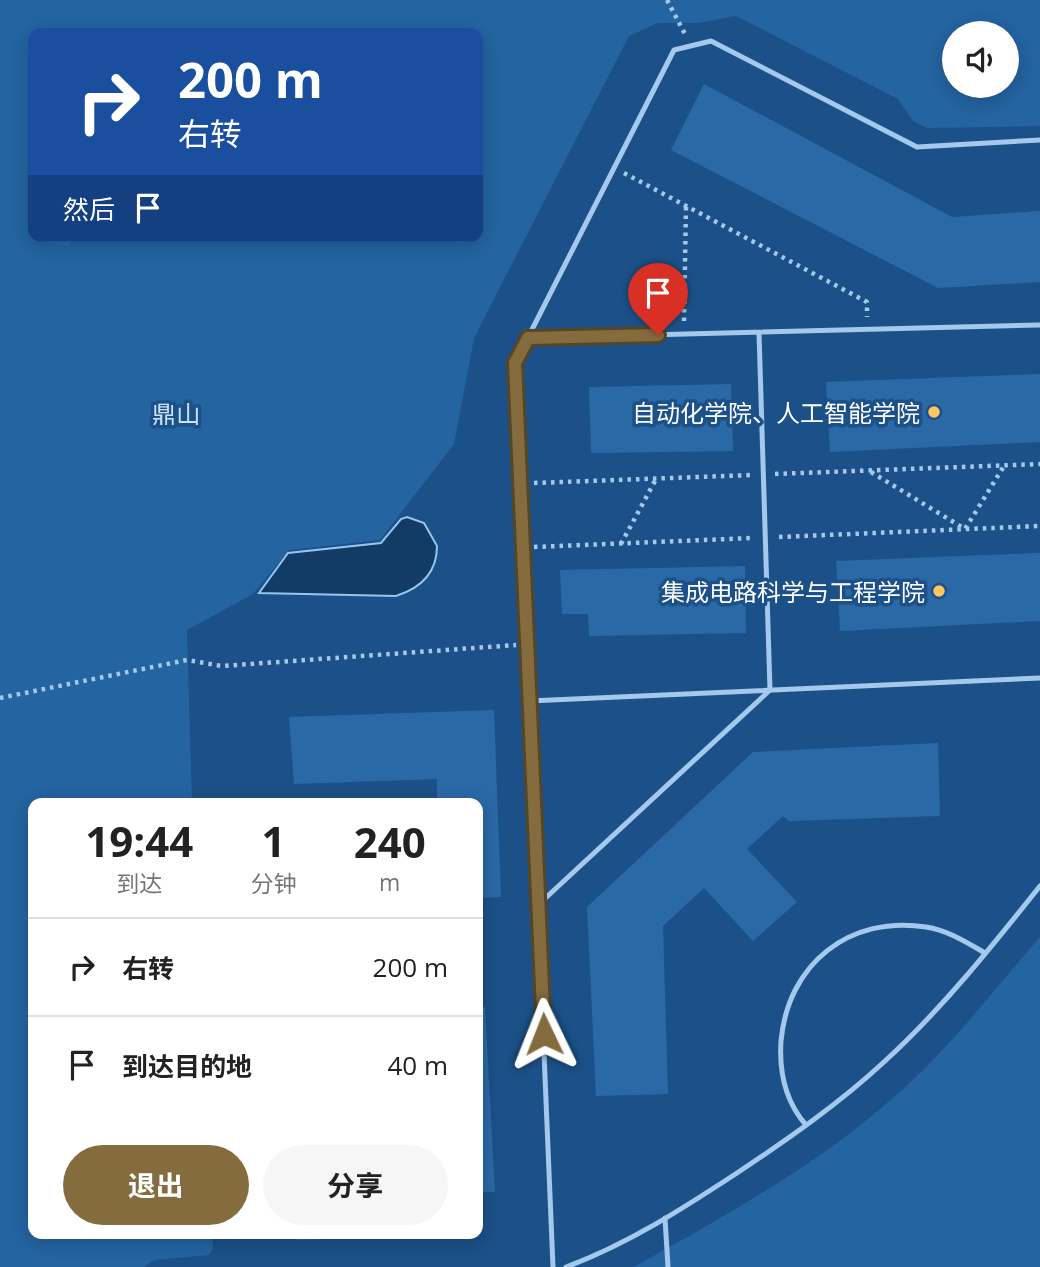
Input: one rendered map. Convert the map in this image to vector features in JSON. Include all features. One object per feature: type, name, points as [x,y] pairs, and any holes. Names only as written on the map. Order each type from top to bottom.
[{"type":"lane","points":[[553,1267],[515,363],[674,50],[711,41],[916,147],[1040,140]]},
{"type":"lane","points":[[528,338],[1040,326]]},
{"type":"lane","points":[[538,905],[770,690],[759,332]]},
{"type":"lane","points":[[530,701],[1040,678]]},
{"type":"lane","points":[[566,1267],[611,1250],[665,1218],[806,1125],[886,1061],[985,953],[1040,886]]},
{"type":"lane","points":[[806,1125],[798,1116],[783,1082],[780,1063],[782,1030],[786,1007],[795,987],[826,950],[850,936],[897,924],[929,927],[958,938],[985,953]]},
{"type":"lane","points":[[665,1218],[668,1267]]},
{"type":"path","points":[[667,0],[690,46]]},
{"type":"path","points":[[614,168],[867,302],[868,330]]},
{"type":"path","points":[[684,334],[686,206]]},
{"type":"path","points":[[520,484],[1040,464]]},
{"type":"path","points":[[869,470],[965,529],[1004,466]]},
{"type":"path","points":[[621,544],[656,478]]},
{"type":"path","points":[[0,698],[187,660],[222,667],[527,644]]},
{"type":"green space","name":"鼎山","points":[[0,0],[1040,0],[1040,126],[927,128],[913,121],[898,99],[736,16],[698,23],[658,23],[629,36],[474,338],[454,444],[380,540],[289,550],[253,594],[187,630],[192,798],[28,798],[28,1239],[212,1239],[213,1248],[209,1255],[154,1260],[144,1267],[0,1267]]},
{"type":"green space","points":[[1040,937],[1040,1267],[634,1267],[750,1200],[861,1125],[943,1050]]},
{"type":"shaded area","points":[[407,517],[424,523],[437,546],[431,572],[413,589],[396,596],[259,593],[288,553],[381,543],[401,519]]},
{"type":"building","points":[[704,84],[952,217],[1040,211],[1040,282],[938,288],[671,150]]},
{"type":"building","points":[[57,242],[70,242],[70,246],[57,246]]},
{"type":"building","name":"自动化学院、人工智能学院","points":[[1040,374],[1040,442],[830,452],[826,382]]},
{"type":"building","points":[[731,384],[733,451],[591,453],[589,387]]},
{"type":"building","name":"集成电路科学与工程学院","points":[[1040,553],[1040,621],[840,631],[836,561]]},
{"type":"building","points":[[745,566],[746,633],[589,636],[588,614],[562,614],[560,570]]},
{"type":"building","points":[[494,710],[501,897],[483,898],[483,798],[437,798],[437,779],[294,784],[289,717]]},
{"type":"building","points":[[938,743],[940,816],[789,821],[783,816],[747,849],[797,902],[753,941],[704,888],[663,926],[668,1094],[596,1096],[587,907],[753,752]]},
{"type":"building","points":[[485,1007],[495,1192],[483,1192]]},
{"type":"place","name":"自动化学院、人工智能学院","points":[[934,412]]},
{"type":"place","name":"集成电路科学与工程学院","points":[[939,591]]},
{"type":"route","points":[[544,1034],[515,363],[528,338],[658,335]]}]
